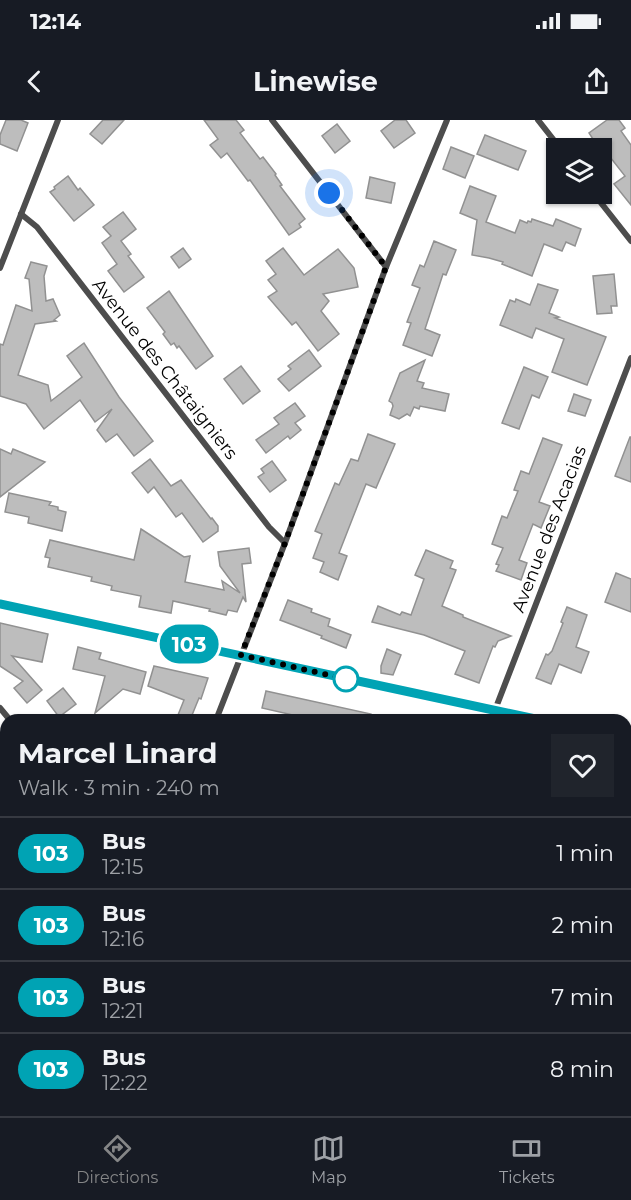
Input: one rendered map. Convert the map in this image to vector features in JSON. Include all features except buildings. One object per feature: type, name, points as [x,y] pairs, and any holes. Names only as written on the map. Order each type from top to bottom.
[{"type":"street","points":[[0,268],[58,120]]},
{"type":"street","points":[[272,120],[386,267]]},
{"type":"street","points":[[218,714],[285,543],[386,267],[447,120]]},
{"type":"street","points":[[538,120],[552,138]]},
{"type":"street","points":[[602,204],[631,242]]},
{"type":"street","name":"Avenue des Châtaigniers","points":[[21,214],[37,227],[269,527],[285,543]]},
{"type":"street","name":"Avenue des Acacias","points":[[495,710],[631,358]]},
{"type":"street","points":[[0,604],[513,714]]},
{"type":"bus line","name":"103","points":[[0,604],[513,714]]},
{"type":"route","points":[[329,193],[386,267],[285,543],[241,655],[346,679]]}]
